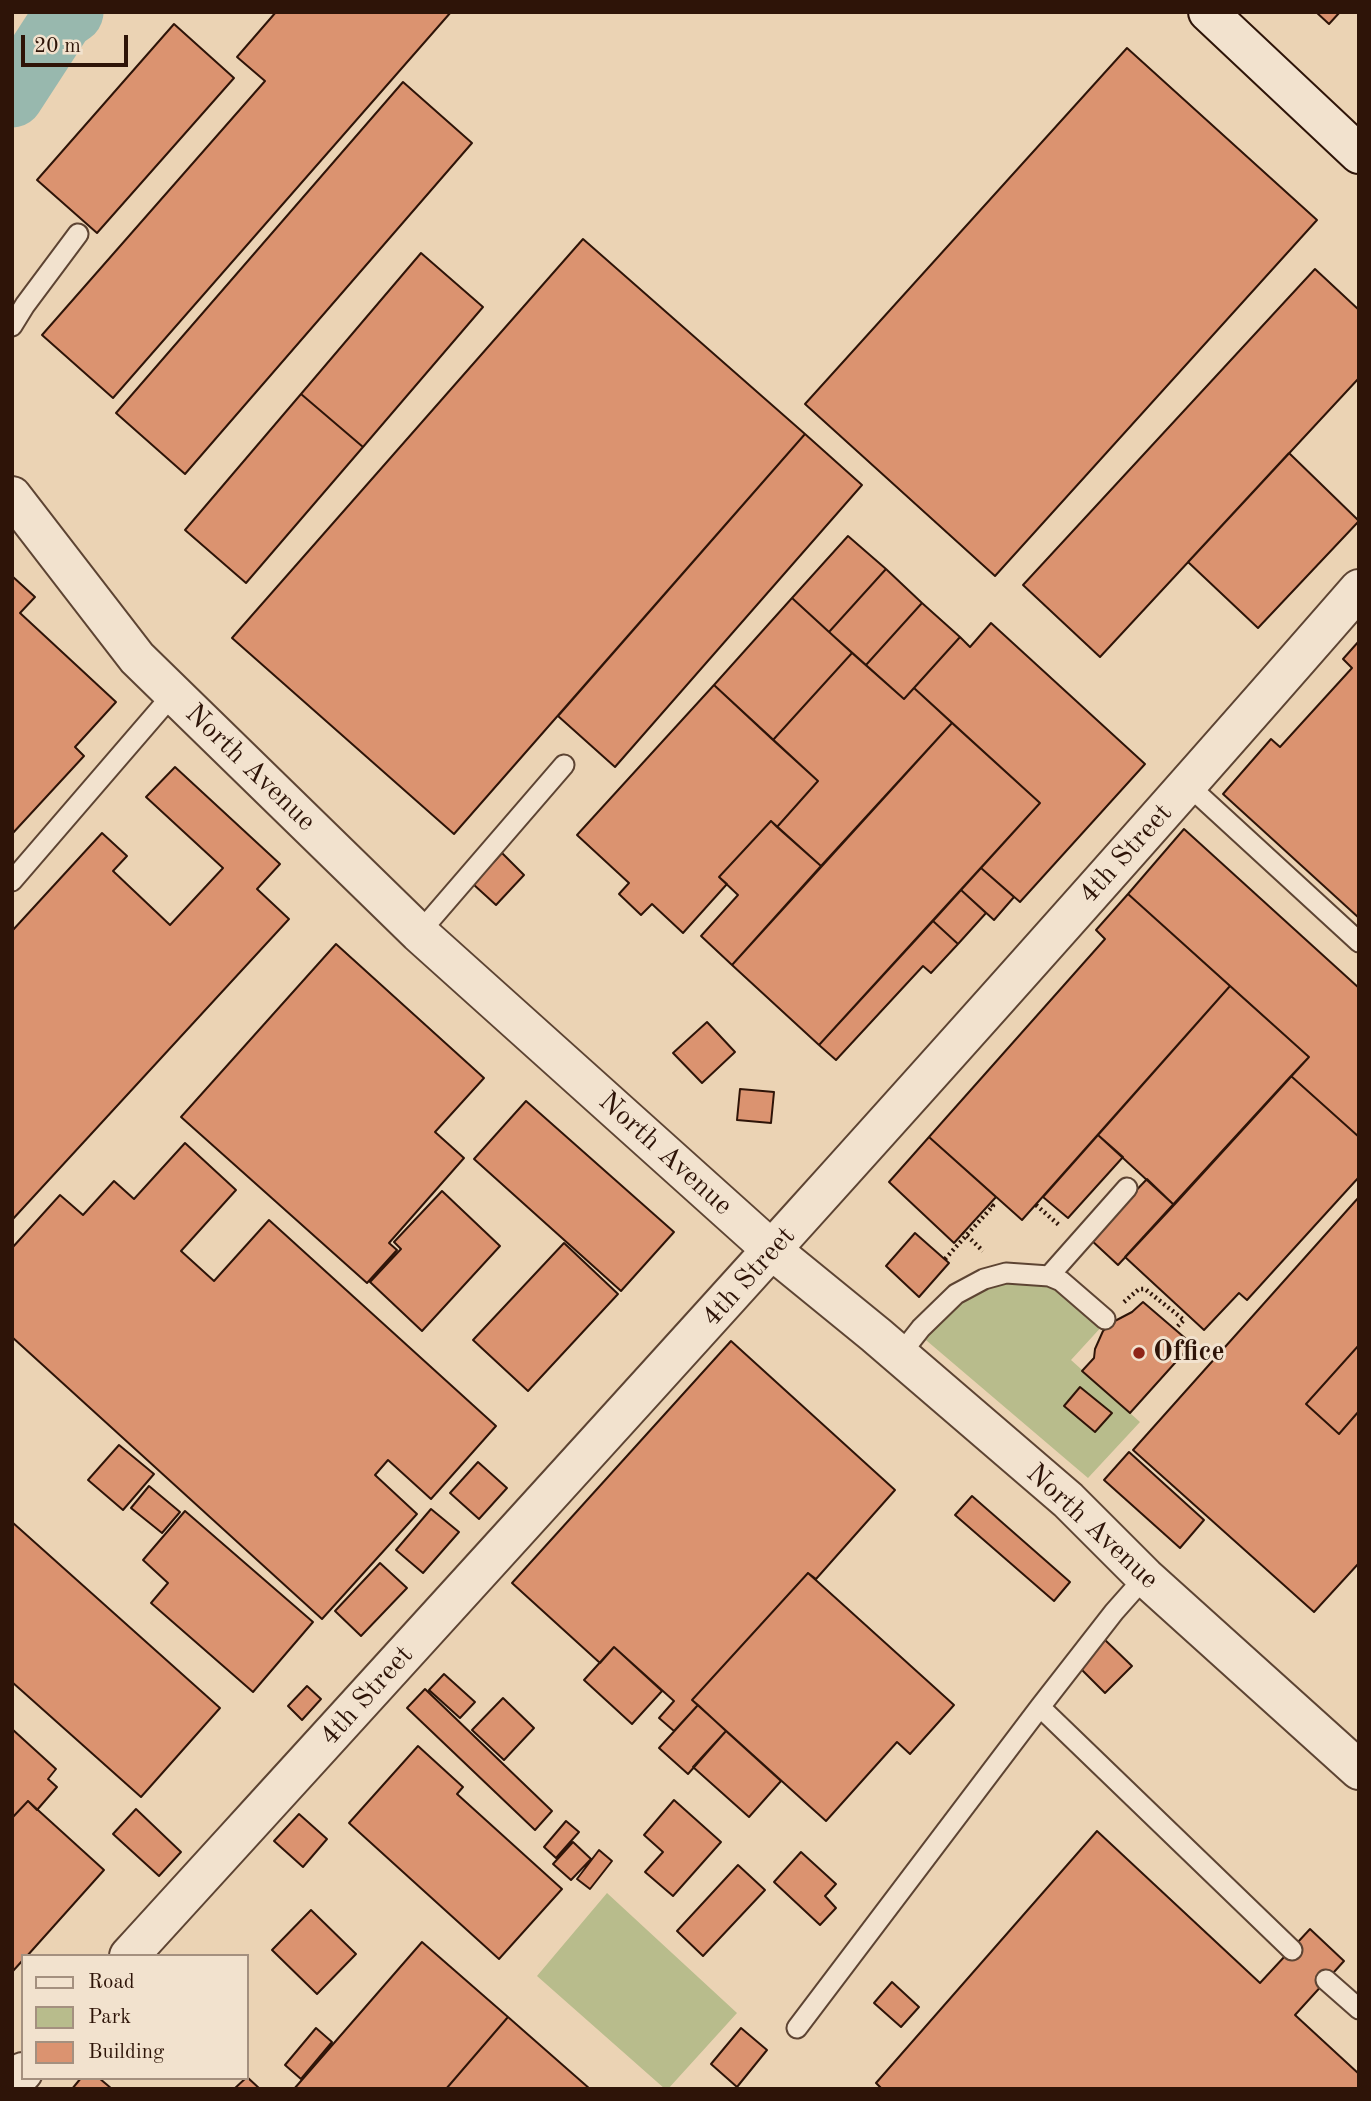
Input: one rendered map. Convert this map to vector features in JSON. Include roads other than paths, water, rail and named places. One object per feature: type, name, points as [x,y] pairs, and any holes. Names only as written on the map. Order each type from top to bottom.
[{"type":"street","points":[[1208,12],[1359,154]]},
{"type":"street","name":"North Avenue","points":[[12,496],[137,658],[419,933],[773,1251],[1068,1500],[1145,1577],[1359,1770]]},
{"type":"street","name":"4th Street","points":[[131,1954],[773,1251],[1359,589]]},
{"type":"lane","points":[[12,326],[78,234]]},
{"type":"lane","points":[[12,881],[174,693]]},
{"type":"lane","points":[[419,933],[564,765]]},
{"type":"lane","points":[[1188,785],[1359,942]]},
{"type":"lane","points":[[1049,1276],[1127,1188]]},
{"type":"lane","points":[[899,1356],[921,1328],[956,1294],[984,1279],[1006,1273],[1049,1276],[1061,1281],[1105,1319]]},
{"type":"lane","points":[[797,2028],[1040,1707],[1114,1612],[1145,1577]]},
{"type":"lane","points":[[1040,1707],[1292,1950]]},
{"type":"lane","points":[[1326,1980],[1359,2009]]},
{"type":"waterway","points":[[12,96],[62,19],[72,12]]},
{"type":"place","name":"Office","points":[[1139,1353]]}]
